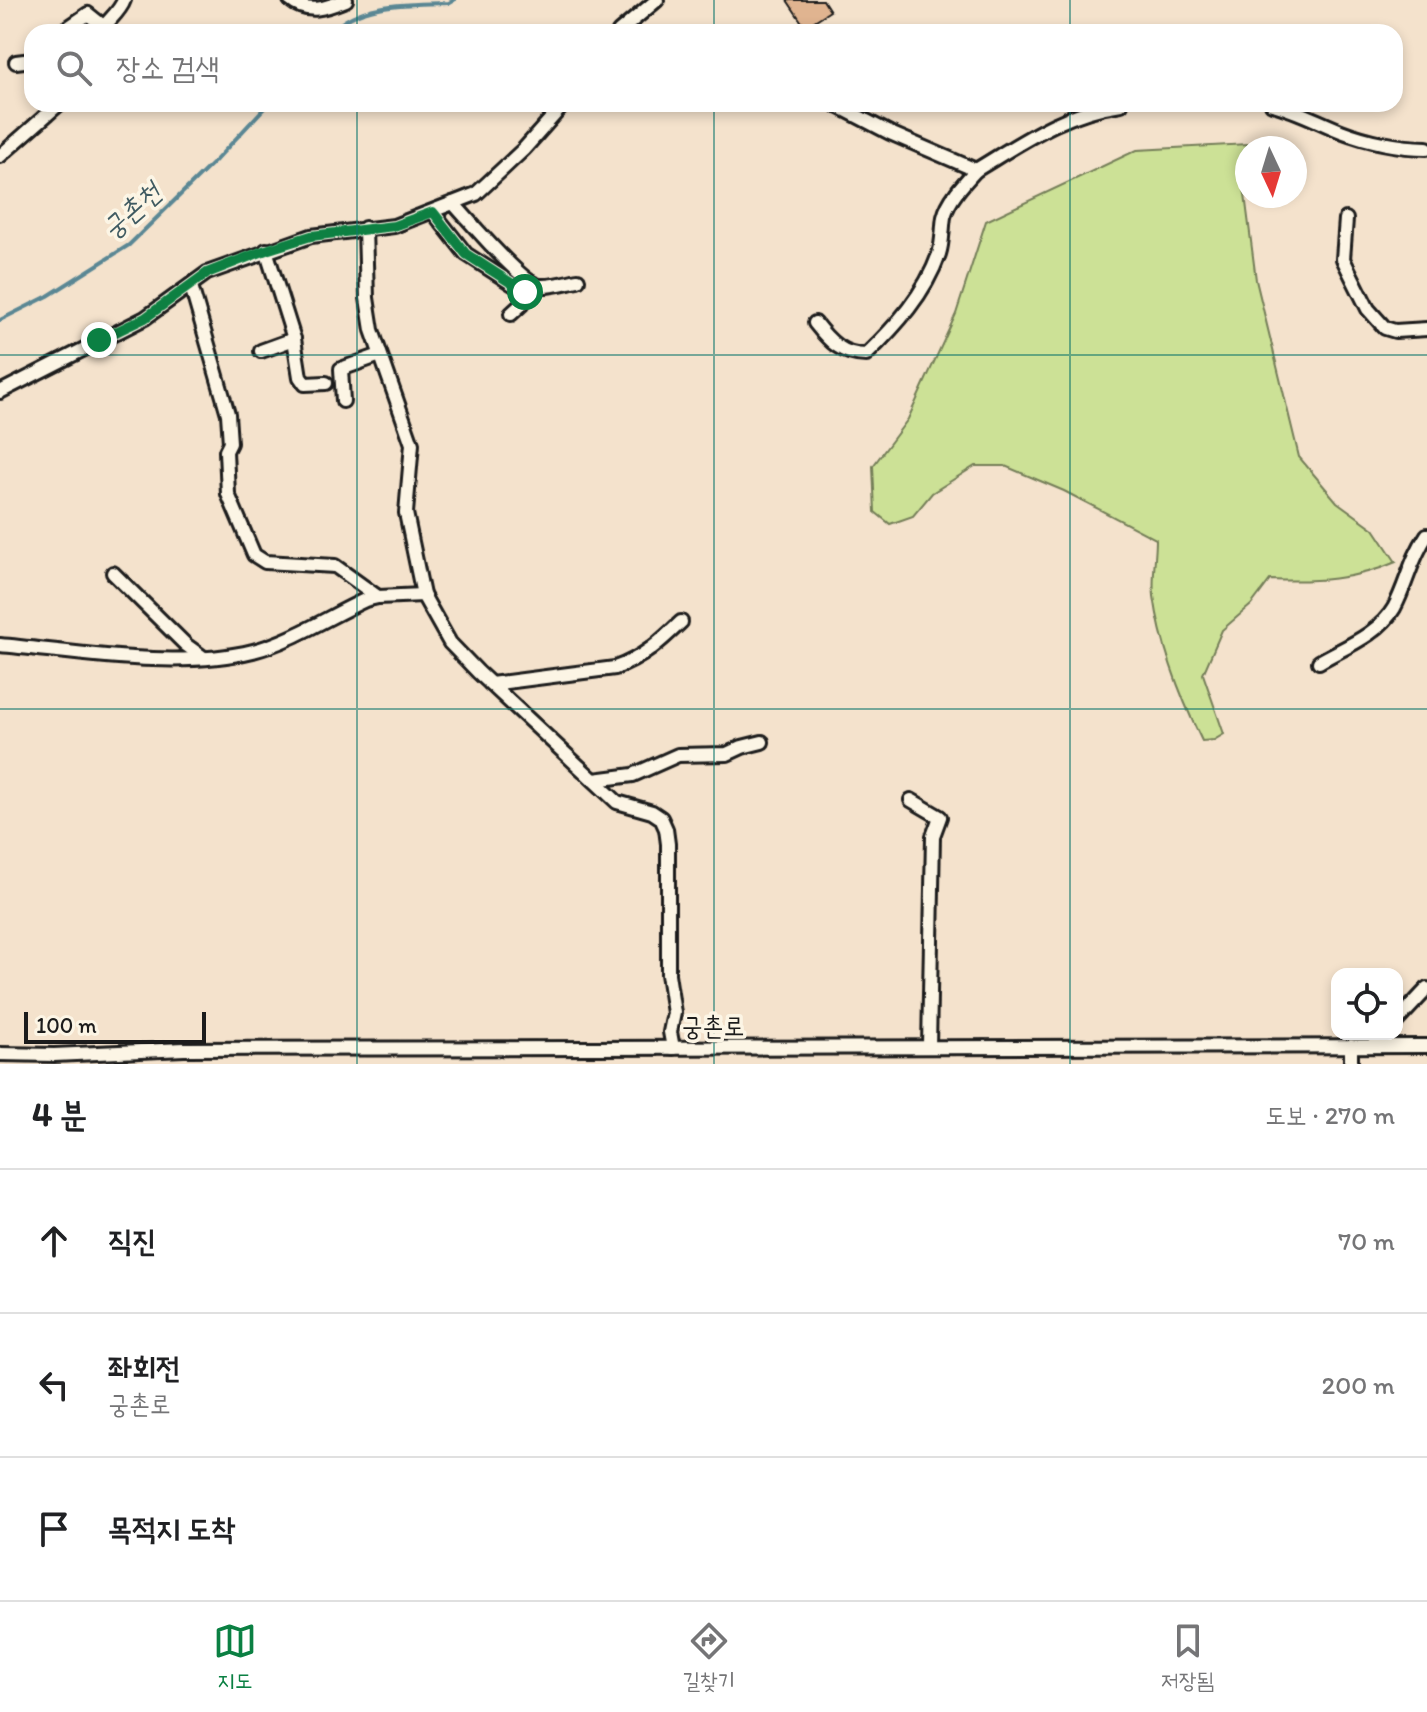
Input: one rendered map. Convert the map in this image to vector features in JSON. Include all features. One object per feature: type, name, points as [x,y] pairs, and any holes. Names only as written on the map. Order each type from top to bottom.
[{"type":"street","points":[[107,24],[124,0]]},
{"type":"street","points":[[290,0],[299,8],[314,9],[327,8],[346,0]]},
{"type":"street","points":[[628,24],[657,0]]},
{"type":"street","points":[[74,24],[88,14],[97,24]]},
{"type":"street","points":[[16,62],[24,61]]},
{"type":"street","points":[[0,156],[51,112]]},
{"type":"street","points":[[0,392],[145,318],[207,273],[311,236],[394,226],[476,194],[524,149],[557,112]]},
{"type":"street","points":[[849,112],[976,170]]},
{"type":"street","points":[[815,323],[833,345],[855,355],[866,355],[897,326],[933,268],[940,251],[945,214],[962,185],[976,170],[1053,123],[1085,112]]},
{"type":"street","points":[[1298,112],[1344,133],[1410,148],[1427,148]]},
{"type":"street","points":[[453,203],[516,272],[531,282],[541,286],[578,280]]},
{"type":"street","points":[[433,212],[466,254],[525,292],[522,304],[511,314]]},
{"type":"street","points":[[1346,219],[1343,259],[1368,309],[1385,328],[1395,331],[1427,329]]},
{"type":"street","points":[[365,228],[367,298],[372,330],[412,444],[406,513],[423,595],[450,643],[491,684],[617,802],[652,812],[661,818],[666,829],[668,974],[674,1013],[670,1032],[673,1048]]},
{"type":"street","points":[[266,250],[294,339],[300,377],[305,384],[326,383]]},
{"type":"street","points":[[191,286],[228,414],[228,494],[254,555],[265,562],[335,566],[378,597]]},
{"type":"street","points":[[261,351],[294,339]]},
{"type":"street","points":[[343,401],[341,369],[380,355]]},
{"type":"street","points":[[1319,662],[1384,621],[1393,609],[1412,559],[1427,535]]},
{"type":"street","points":[[113,573],[186,645],[204,658]]},
{"type":"street","points":[[0,645],[141,657],[204,658],[255,651],[319,624],[365,600],[423,595]]},
{"type":"street","points":[[491,684],[615,668],[634,662],[652,650],[681,622]]},
{"type":"street","points":[[594,780],[633,775],[678,755],[727,754],[762,742]]},
{"type":"street","points":[[911,800],[940,817],[933,836],[929,1047]]},
{"type":"street","points":[[1403,1016],[1426,995]]},
{"type":"street","points":[[1373,1046],[1378,1040]]},
{"type":"street","points":[[1351,1046],[1351,1064]]},
{"type":"street","name":"궁촌로","points":[[0,1054],[54,1055],[184,1049],[1427,1046]]},
{"type":"street","points":[[612,1049],[613,1064]]},
{"type":"street","points":[[459,1064],[460,1050]]},
{"type":"green space","points":[[1235,145],[1235,208],[1247,208],[1256,280],[1299,457],[1337,502],[1374,529],[1396,562],[1365,573],[1334,578],[1270,580],[1251,605],[1222,630],[1203,674],[1224,734],[1214,740],[1202,741],[1166,652],[1154,589],[1156,539],[1064,491],[1005,466],[975,466],[932,493],[913,516],[890,524],[875,512],[873,466],[908,419],[956,314],[986,221],[1137,150]]},
{"type":"building","points":[[787,0],[823,0],[830,11],[810,24],[803,24]]},
{"type":"waterway","name":"궁촌천","points":[[341,24],[370,10],[454,0]]},
{"type":"waterway","name":"궁촌천","points":[[0,320],[48,296],[129,245],[261,112]]},
{"type":"route","points":[[99,340],[145,318],[207,273],[266,250],[311,236],[394,226],[433,212],[466,254],[525,292]]}]
